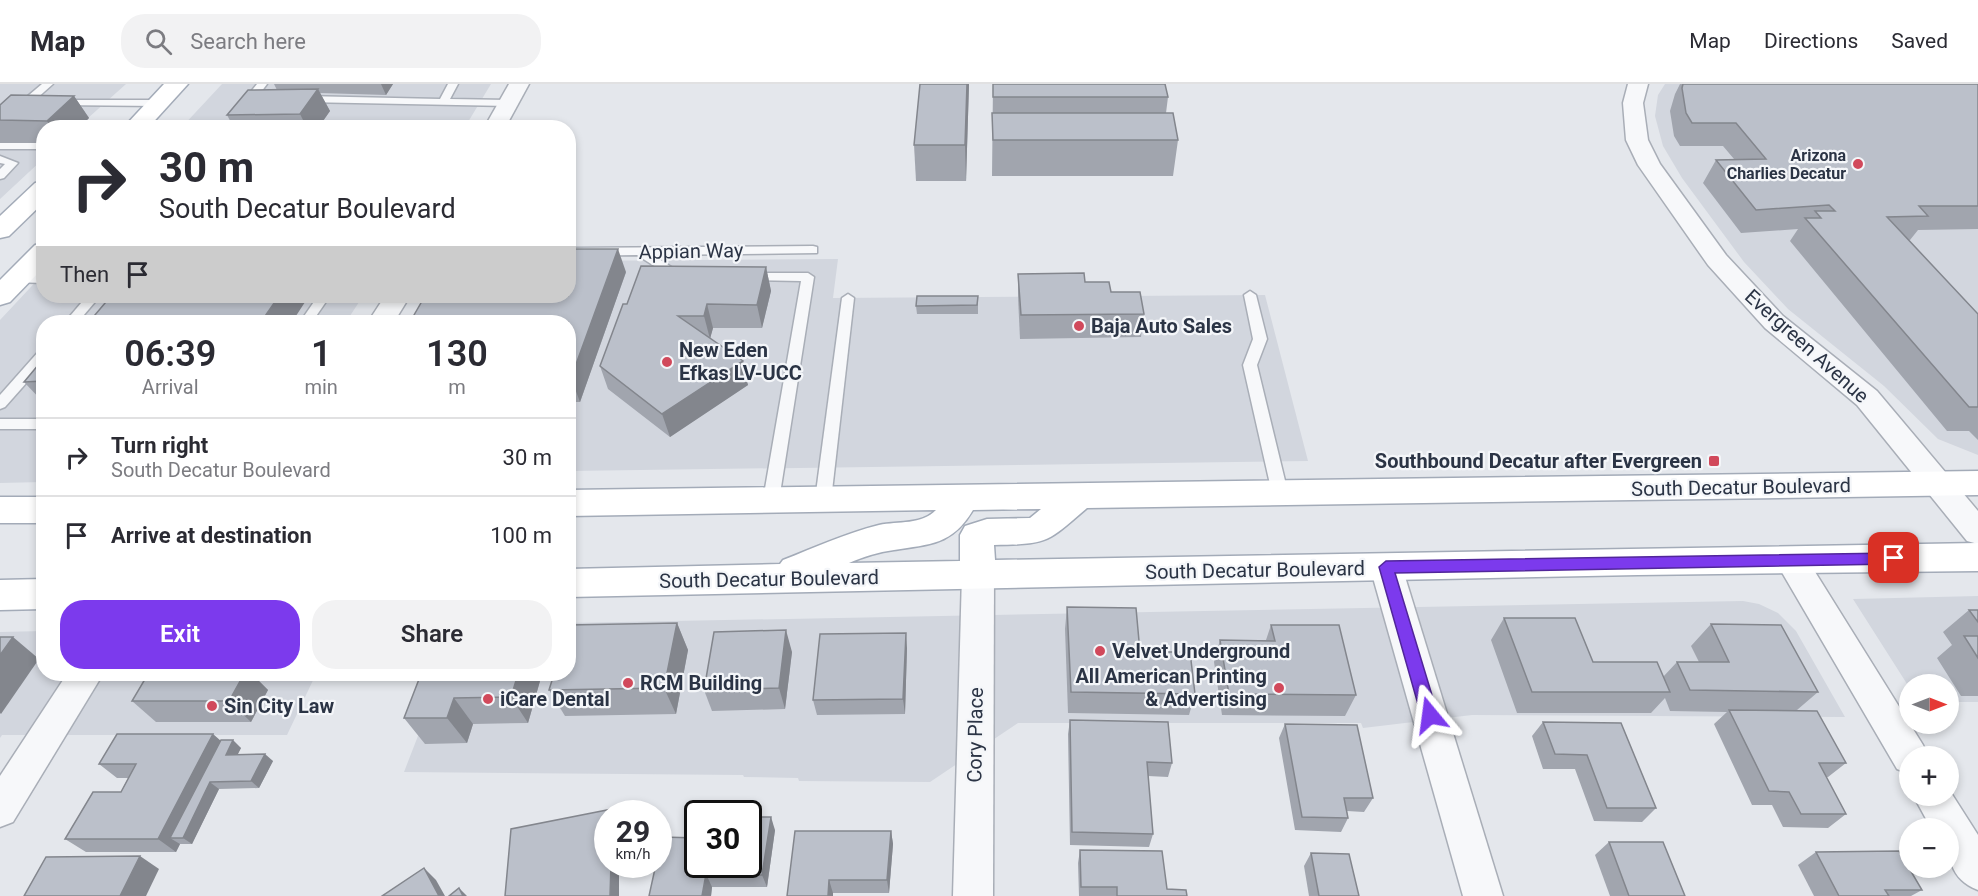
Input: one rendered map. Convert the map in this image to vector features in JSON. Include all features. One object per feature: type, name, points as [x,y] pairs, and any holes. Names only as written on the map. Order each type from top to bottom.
[{"type":"main road","points":[[142,120],[177,84]]},
{"type":"main road","points":[[0,230],[36,196]]},
{"type":"main road","points":[[8,288],[36,259]]},
{"type":"main road","name":"South Decatur Boulevard","points":[[576,503],[1978,483]]},
{"type":"main road","points":[[978,575],[978,535],[987,532],[1037,531],[1079,496]]},
{"type":"main road","points":[[772,578],[878,539],[915,536],[937,529],[952,518],[963,498]]},
{"type":"main road","points":[[0,510],[36,509]]},
{"type":"main road","name":"South Decatur Boulevard","points":[[576,583],[1978,557]]},
{"type":"main road","points":[[0,595],[36,594]]},
{"type":"street","points":[[498,120],[519,84]]},
{"type":"street","name":"Evergreen Avenue","points":[[1638,84],[1633,103],[1637,140],[1649,165],[1717,260],[1774,322],[1867,398],[1978,532]]},
{"type":"street","points":[[1791,560],[1903,746]]},
{"type":"street","points":[[1386,567],[1482,896]]},
{"type":"street","name":"Cory Place","points":[[973,896],[978,575]]},
{"type":"street","points":[[0,808],[82,681]]},
{"type":"street","points":[[1939,806],[1978,871]]},
{"type":"lane","points":[[48,84],[21,106],[158,103]]},
{"type":"lane","points":[[262,84],[250,99],[273,99]]},
{"type":"lane","points":[[444,100],[453,84]]},
{"type":"lane","points":[[296,99],[508,103]]},
{"type":"lane","points":[[0,146],[36,146]]},
{"type":"lane","points":[[0,159],[12,163],[0,176]]},
{"type":"lane","name":"Appian Way","points":[[576,252],[813,250]]},
{"type":"lane","points":[[639,251],[677,277],[689,277]]},
{"type":"lane","points":[[737,277],[808,277],[771,500]]},
{"type":"lane","points":[[8,288],[36,281]]},
{"type":"lane","points":[[1250,295],[1260,339],[1250,365],[1280,493]]},
{"type":"lane","points":[[823,500],[848,298]]},
{"type":"lane","points":[[76,315],[88,303]]},
{"type":"lane","points":[[0,405],[36,363]]},
{"type":"lane","points":[[0,424],[36,424]]},
{"type":"shaded area","points":[[0,84],[126,84],[86,120],[36,120],[36,166],[0,199]]},
{"type":"shaded area","points":[[222,84],[491,84],[469,120],[188,120]]},
{"type":"shaded area","points":[[1665,84],[1978,84],[1978,455],[1938,439],[1884,386],[1788,309],[1744,262],[1682,178],[1663,146],[1655,116],[1658,95]]},
{"type":"shaded area","points":[[838,259],[833,298],[1265,295],[1308,461],[576,471],[576,315],[465,315],[530,303],[576,303],[576,261]]},
{"type":"shaded area","points":[[36,281],[36,303],[358,303],[351,315],[36,315],[36,482],[0,483],[0,320]]},
{"type":"shaded area","points":[[1978,596],[1978,702],[1959,702],[1959,674],[1901,674],[1853,599]]},
{"type":"shaded area","points":[[1743,601],[1759,604],[1778,613],[1796,631],[1845,717],[1472,715],[1363,728],[1361,723],[1018,723],[930,782],[799,781],[798,778],[744,777],[743,775],[404,772],[439,681],[576,681],[576,623]]},
{"type":"shaded area","points":[[36,631],[36,681],[313,681],[287,735],[2,735],[0,738],[0,632]]},
{"type":"building","points":[[920,84],[967,84],[965,145],[914,145]]},
{"type":"building","points":[[993,84],[1165,84],[1168,97],[993,97]]},
{"type":"building","name":"Arizona Charlies Decatur","points":[[1683,84],[1978,84],[1978,206],[1919,206],[1928,216],[1887,217],[1978,314],[1978,407],[1969,407],[1805,218],[1821,218],[1815,211],[1835,211],[1829,205],[1756,210],[1716,160],[1766,159],[1736,123],[1692,123],[1686,113]]},
{"type":"building","points":[[318,89],[300,114],[227,115],[248,90]]},
{"type":"building","points":[[11,95],[74,96],[48,120],[0,120],[0,105]]},
{"type":"building","points":[[992,113],[1173,113],[1178,140],[993,140]]},
{"type":"building","points":[[576,249],[618,249],[576,364],[576,315],[414,315],[421,303],[576,303]]},
{"type":"building","points":[[641,266],[766,267],[757,305],[707,304],[704,316],[678,316],[743,361],[662,414],[600,366],[623,304],[627,304]]},
{"type":"building","points":[[1084,273],[1085,282],[1109,282],[1111,292],[1140,292],[1144,314],[1021,315],[1018,274]]},
{"type":"building","points":[[917,296],[978,296],[977,305],[916,306]]},
{"type":"building","points":[[105,303],[274,303],[266,315],[95,315]]},
{"type":"building","points":[[36,368],[36,381],[24,382]]},
{"type":"building","name":"Velvet Underground","points":[[1067,607],[1136,608],[1140,652],[1190,652],[1195,694],[1071,692]]},
{"type":"building","points":[[1969,610],[1978,610],[1978,622]]},
{"type":"building","points":[[1504,618],[1575,618],[1593,662],[1657,662],[1670,692],[1532,692]]},
{"type":"building","points":[[677,623],[664,688],[549,690],[552,681],[576,681],[576,625]]},
{"type":"building","points":[[1711,624],[1781,625],[1818,692],[1690,690],[1677,662],[1729,662]]},
{"type":"building","points":[[1271,625],[1339,625],[1356,695],[1229,694],[1220,640],[1275,641]]},
{"type":"building","points":[[786,630],[779,688],[704,690],[714,632]]},
{"type":"building","points":[[906,633],[903,699],[813,700],[820,634]]},
{"type":"building","points":[[1964,636],[1978,636],[1978,658]]},
{"type":"building","points":[[0,637],[13,637],[0,655]]},
{"type":"building","points":[[144,681],[240,681],[229,701],[132,701]]},
{"type":"building","points":[[418,681],[516,681],[511,697],[454,698],[447,718],[404,718]]},
{"type":"building","points":[[1729,710],[1817,711],[1846,763],[1819,763],[1846,814],[1801,814],[1789,792],[1769,791]]},
{"type":"building","points":[[1070,720],[1168,722],[1172,763],[1147,762],[1153,834],[1072,832]]},
{"type":"building","points":[[1543,722],[1621,723],[1656,808],[1607,808],[1587,755],[1555,754]]},
{"type":"building","points":[[1285,724],[1357,725],[1373,798],[1344,798],[1348,818],[1302,817]]},
{"type":"building","points":[[117,734],[213,734],[158,839],[65,839],[93,792],[121,792],[136,764],[99,764]]},
{"type":"building","points":[[221,740],[233,740],[226,755],[265,754],[251,781],[210,782],[183,838],[170,838]]},
{"type":"building","points":[[594,813],[594,878],[611,878],[610,896],[505,896],[511,829]]},
{"type":"building","points":[[762,817],[771,817],[762,875]]},
{"type":"building","points":[[795,831],[891,831],[887,880],[829,880],[828,896],[787,896]]},
{"type":"building","points":[[672,837],[684,838],[684,878],[705,878],[702,896],[649,896],[653,878],[672,878]]},
{"type":"building","points":[[1609,842],[1663,842],[1685,896],[1629,896]]},
{"type":"building","points":[[1080,850],[1162,851],[1167,889],[1186,890],[1187,896],[1117,896],[1117,887],[1081,887]]},
{"type":"building","points":[[1899,851],[1899,878],[1915,878],[1922,890],[1885,890],[1889,896],[1839,896],[1816,852]]},
{"type":"building","points":[[1311,853],[1349,854],[1359,896],[1319,896]]},
{"type":"building","points":[[140,856],[120,896],[24,896],[46,857]]},
{"type":"building","points":[[424,868],[439,896],[382,896]]},
{"type":"building","points":[[459,888],[463,896],[449,896]]},
{"type":"place","name":"Arizona Charlies Decatur","points":[[1858,164]]},
{"type":"place","name":"Baja Auto Sales","points":[[1079,326]]},
{"type":"place","name":"New Eden Efkas LV-UCC","points":[[667,362]]},
{"type":"place","name":"Southbound Decatur after Evergreen","points":[[1714,461]]},
{"type":"place","name":"Velvet Underground","points":[[1100,651]]},
{"type":"place","name":"RCM Building","points":[[628,683]]},
{"type":"place","name":"All American Printing & Advertising","points":[[1279,688]]},
{"type":"place","name":"iCare Dental","points":[[488,699]]},
{"type":"place","name":"Sin City Law","points":[[212,706]]},
{"type":"route","points":[[1430,715],[1386,567],[1894,558]]}]
